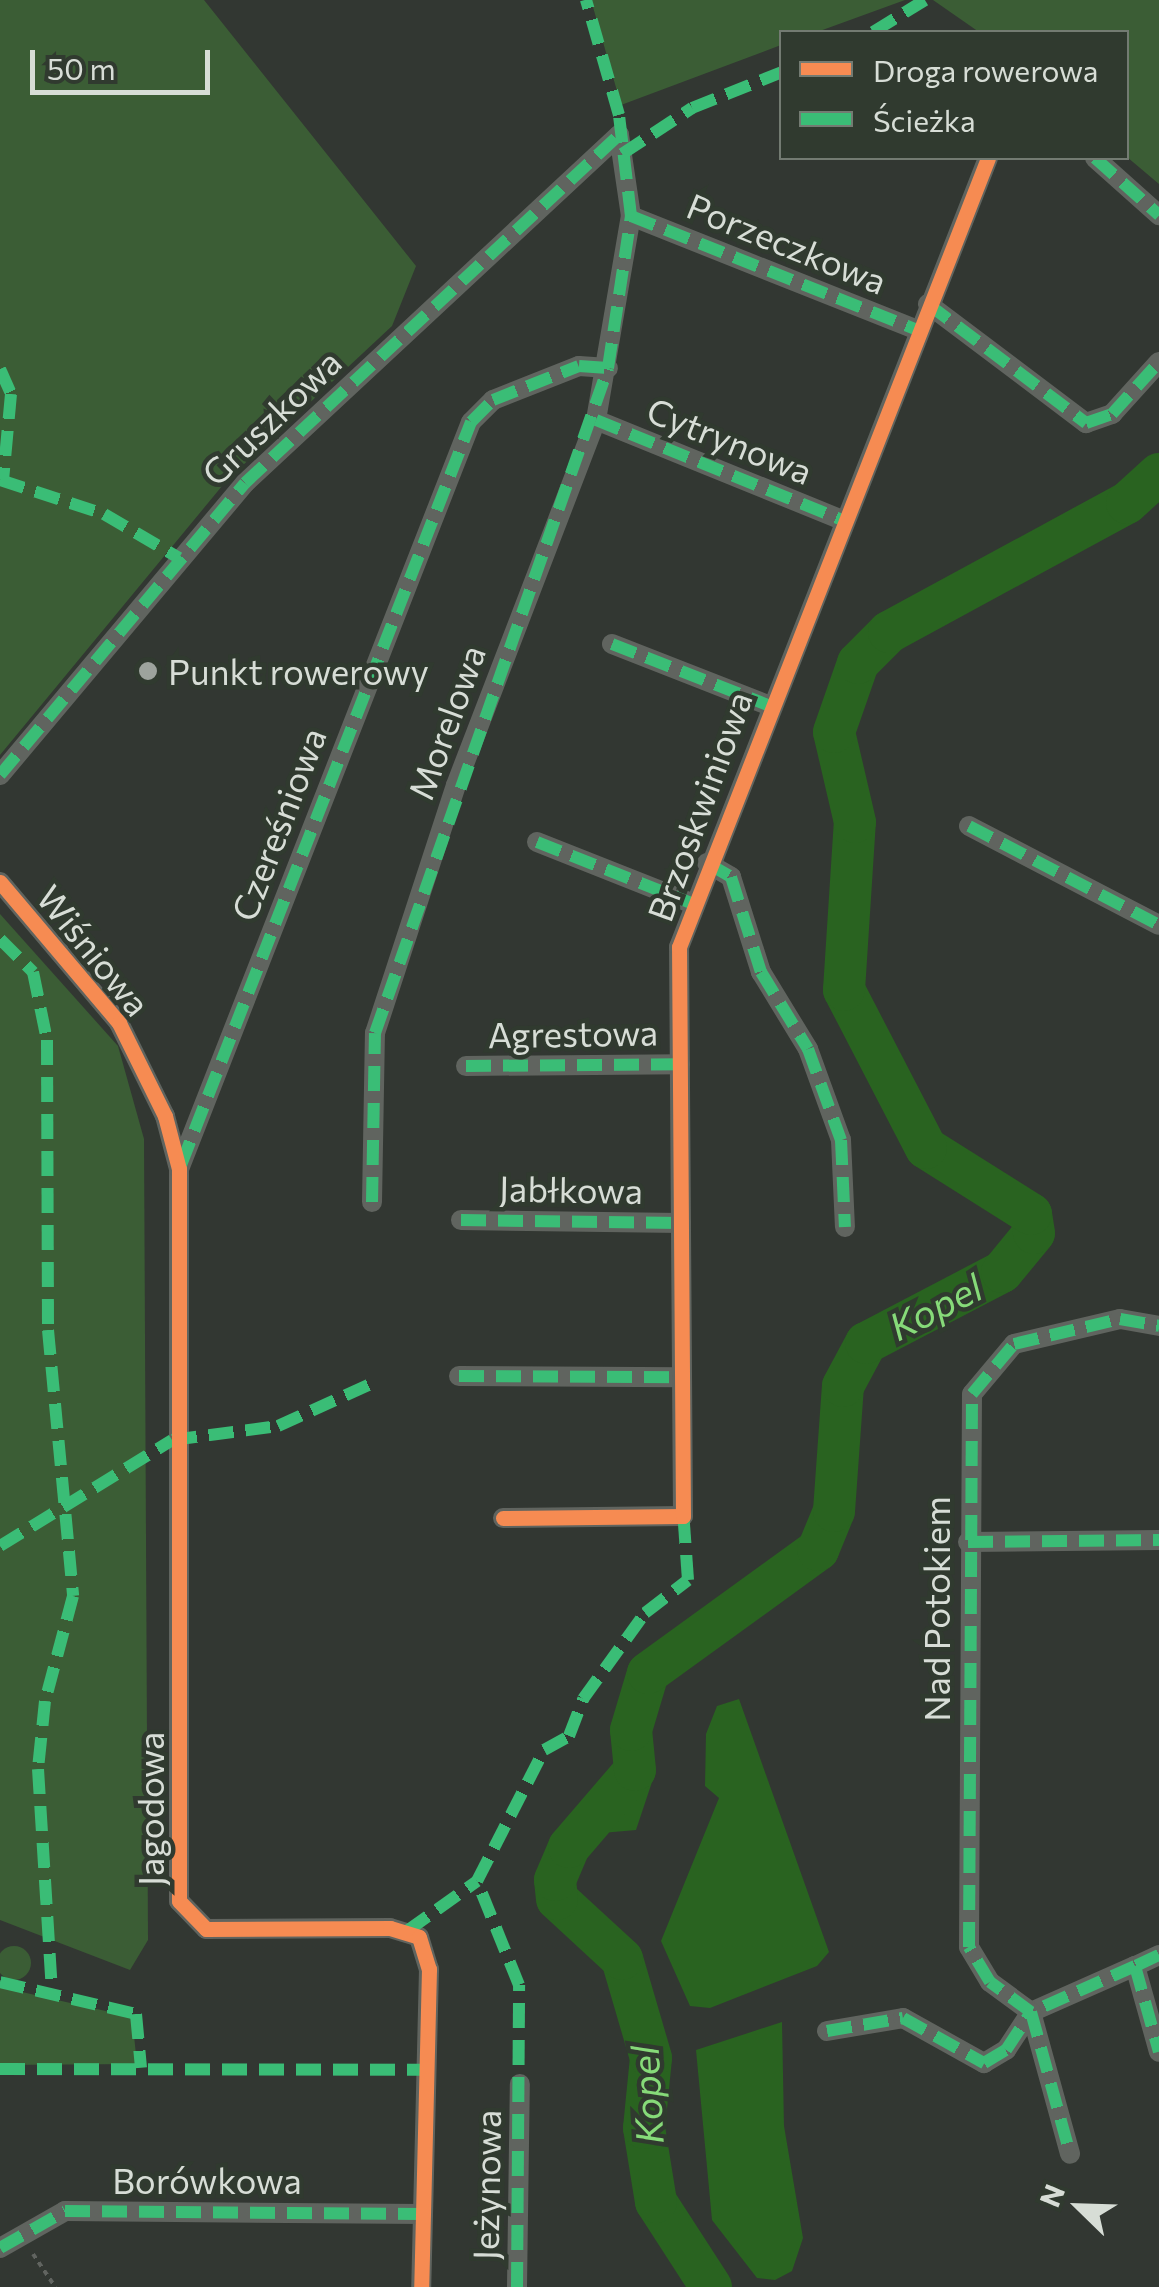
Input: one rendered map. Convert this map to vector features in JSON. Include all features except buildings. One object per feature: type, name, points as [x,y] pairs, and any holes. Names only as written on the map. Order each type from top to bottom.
[{"type":"street","name":"Morelowa","points":[[372,1202],[375,1033],[456,785],[596,420],[608,368],[631,216],[621,145]]},
{"type":"street","name":"Gruszkowa","points":[[0,775],[245,483],[621,145]]},
{"type":"street","name":"Brzoskwiniowa","points":[[503,1518],[683,1516],[680,1064],[676,989],[691,902],[840,519],[987,160]]},
{"type":"street","points":[[1097,160],[1159,215]]},
{"type":"street","name":"Porzeczkowa","points":[[631,216],[918,330]]},
{"type":"street","points":[[928,304],[1086,423],[1112,414],[1159,362]]},
{"type":"street","name":"Czereśniowa","points":[[179,1169],[470,422],[493,400],[579,366],[608,368]]},
{"type":"street","name":"Cytrynowa","points":[[596,420],[840,519]]},
{"type":"street","points":[[612,644],[768,705]]},
{"type":"street","points":[[969,826],[1159,925]]},
{"type":"street","points":[[537,842],[691,902]]},
{"type":"street","name":"Brzoskwiniowa","points":[[707,863],[731,877],[761,972],[808,1050],[841,1140],[845,1227]]},
{"type":"street","name":"Wiśniowa","points":[[0,882],[119,1023],[165,1116],[179,1169]]},
{"type":"street","name":"Agrestowa","points":[[466,1066],[680,1064]]},
{"type":"street","name":"Jagodowa","points":[[179,1169],[179,1901],[206,1929],[390,1928],[419,1937],[429,1969],[421,2287]]},
{"type":"street","name":"Jabłkowa","points":[[461,1220],[681,1222]]},
{"type":"street","name":"Nad Potokiem","points":[[1031,2012],[990,1982],[969,1947],[968,1542],[972,1394],[981,1374],[1014,1344],[1120,1319],[1159,1326]]},
{"type":"street","points":[[459,1376],[682,1377]]},
{"type":"street","points":[[968,1542],[1159,1540]]},
{"type":"street","points":[[827,2031],[902,2018],[984,2063],[1031,2012],[1159,1956]]},
{"type":"street","points":[[1135,1966],[1159,2052]]},
{"type":"street","points":[[1031,2012],[1070,2154]]},
{"type":"street","name":"Jeżynowa","points":[[518,2287],[520,2084]]},
{"type":"street","name":"Borówkowa","points":[[0,2248],[65,2211],[422,2214]]},
{"type":"path","points":[[21,2235],[56,2287]]},
{"type":"shaded area","points":[[0,0],[204,0],[416,266],[392,326],[227,480],[0,755]]},
{"type":"shaded area","points":[[591,0],[905,0],[822,30],[779,30],[779,46],[621,105]]},
{"type":"shaded area","points":[[933,0],[1159,0],[1159,184],[1129,159],[1129,30],[976,30]]},
{"type":"shaded area","points":[[0,914],[118,1046],[144,1139],[148,1940],[130,1970],[0,1920]]},
{"type":"shaded area","points":[[739,1699],[829,1952],[817,1966],[710,2008],[690,2006],[661,1941],[719,1798],[705,1786],[706,1734],[717,1706]]},
{"type":"shaded area","points":[[624,1758],[652,1782],[636,1830],[579,1835],[581,1802]]},
{"type":"shaded area","points":[[7,1947],[21,1947],[30,1956],[30,1970],[21,1979],[7,1979],[-1,1971],[-1,1955]]},
{"type":"shaded area","points":[[0,1987],[132,2017],[137,2064],[0,2065]]},
{"type":"shaded area","points":[[782,2022],[784,2126],[803,2238],[792,2271],[775,2280],[757,2278],[712,2220],[696,2050]]},
{"type":"waterway","name":"Kopel","points":[[711,2287],[656,2202],[644,2128],[651,2058],[622,1959],[557,1899],[555,1880],[569,1847],[635,1770],[631,1730],[648,1673],[818,1550],[834,1511],[843,1386],[866,1343],[1002,1272],[1034,1233],[1031,1214],[926,1148],[844,990],[855,822],[834,732],[858,663],[889,632],[1127,503],[1159,474]]},
{"type":"marked path","points":[[372,1202],[375,1033],[608,368],[631,216],[619,115],[586,0]]},
{"type":"marked path","points":[[876,30],[925,0]]},
{"type":"marked path","points":[[622,154],[692,108],[779,73]]},
{"type":"marked path","points":[[0,775],[245,483],[619,135]]},
{"type":"marked path","points":[[1097,160],[1159,215]]},
{"type":"marked path","points":[[631,216],[918,330]]},
{"type":"marked path","points":[[928,304],[1086,423],[1112,414],[1159,362]]},
{"type":"marked path","points":[[181,1165],[471,422],[493,400],[579,366],[608,368]]},
{"type":"marked path","points":[[0,369],[11,394],[3,480]]},
{"type":"marked path","points":[[596,420],[840,519]]},
{"type":"marked path","points":[[0,480],[104,514],[179,558]]},
{"type":"marked path","points":[[612,644],[768,705]]},
{"type":"marked path","points":[[969,826],[1159,925]]},
{"type":"marked path","points":[[537,842],[691,903]]},
{"type":"marked path","points":[[707,863],[731,877],[761,972],[808,1049],[841,1140],[845,1227]]},
{"type":"marked path","points":[[0,939],[33,972],[47,1040],[48,1330],[73,1596],[45,1701],[38,1769],[52,1994]]},
{"type":"marked path","points":[[466,1066],[680,1064]]},
{"type":"marked path","points":[[461,1220],[681,1223]]},
{"type":"marked path","points":[[1135,1966],[1031,2012],[990,1982],[969,1947],[972,1394],[1014,1344],[1120,1319],[1159,1326]]},
{"type":"marked path","points":[[459,1376],[682,1377]]},
{"type":"marked path","points":[[0,1546],[172,1440],[278,1426],[373,1383]]},
{"type":"marked path","points":[[517,2287],[519,1985],[477,1881],[544,1750],[569,1736],[583,1699],[645,1613],[688,1580],[683,1511]]},
{"type":"marked path","points":[[968,1542],[1159,1540]]},
{"type":"marked path","points":[[407,1931],[477,1881]]},
{"type":"marked path","points":[[1159,1955],[1135,1966],[1159,2052]]},
{"type":"marked path","points":[[0,1982],[136,2014],[141,2068]]},
{"type":"marked path","points":[[1031,2012],[1070,2154]]},
{"type":"marked path","points":[[827,2031],[903,2018],[984,2063],[1006,2050],[1031,2012]]},
{"type":"marked path","points":[[0,2069],[424,2070]]},
{"type":"marked path","points":[[0,2248],[65,2211],[423,2214]]},
{"type":"cycle path","points":[[503,1518],[683,1516],[679,947],[987,160]]},
{"type":"cycle path","points":[[0,882],[119,1023],[165,1116],[179,1169],[179,1901],[206,1929],[390,1928],[419,1937],[429,1969],[421,2287]]},
{"type":"place","name":"Punkt rowerowy","points":[[148,671]]}]
